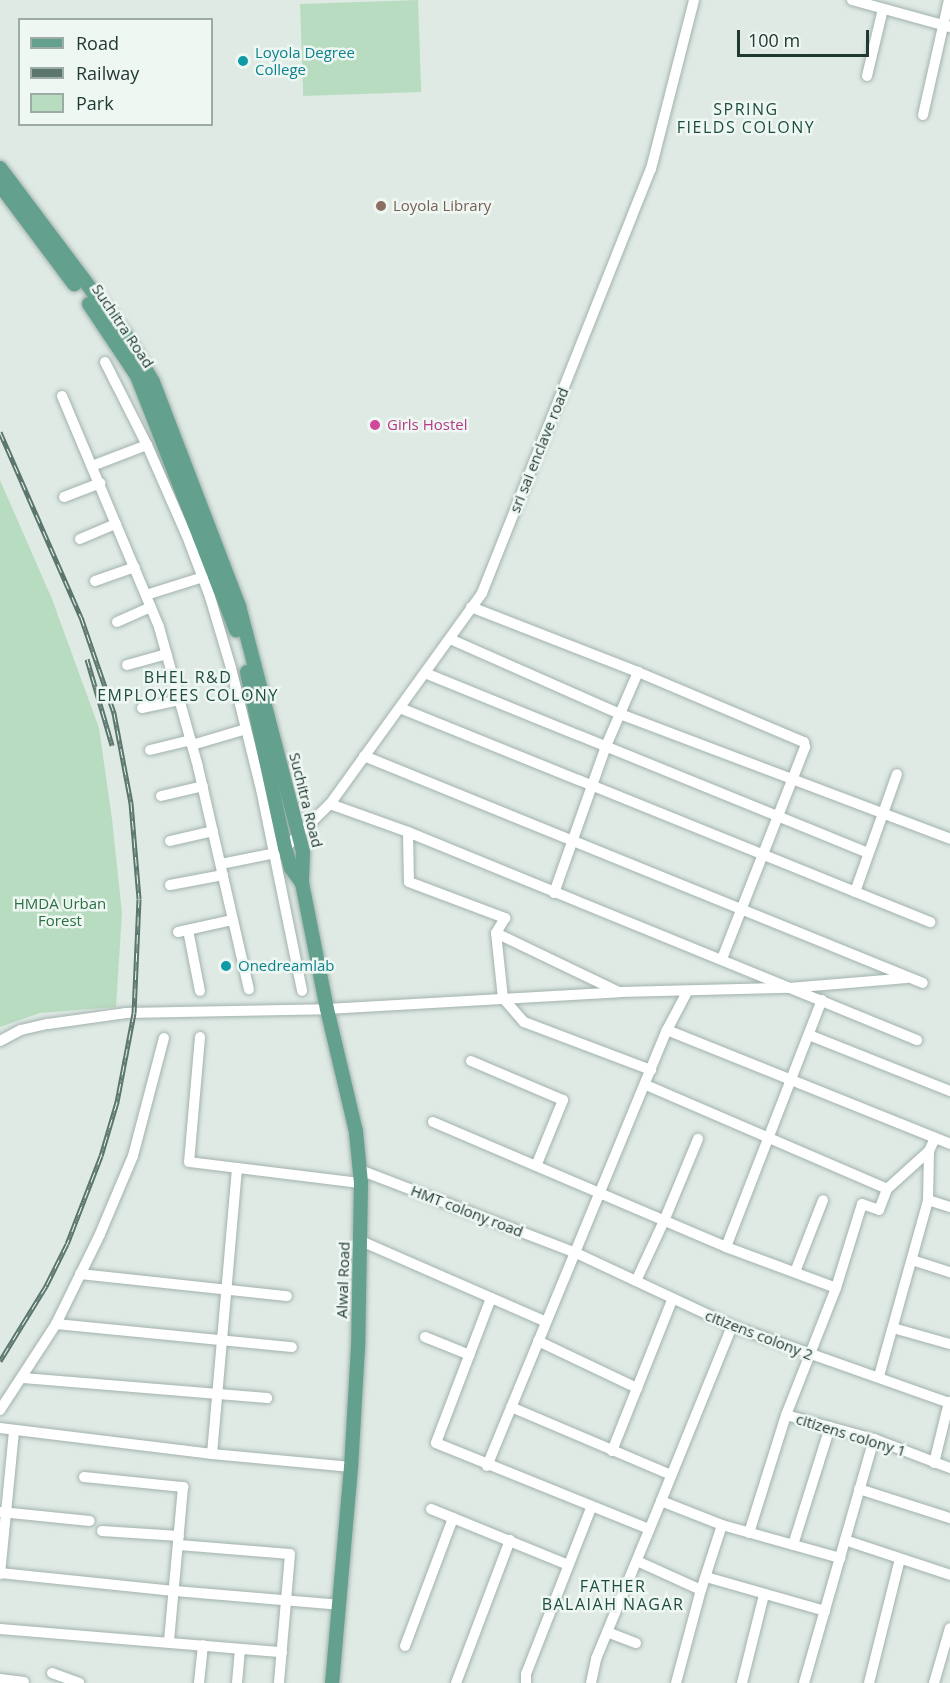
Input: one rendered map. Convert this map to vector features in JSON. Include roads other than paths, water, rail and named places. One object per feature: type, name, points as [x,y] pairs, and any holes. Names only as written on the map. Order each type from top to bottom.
[{"type":"main road","name":"Suchitra Road","points":[[0,168],[102,314],[141,385],[231,615],[245,665],[280,850],[302,883]]},
{"type":"main road","name":"Suchitra Road","points":[[0,185],[102,314],[126,336],[153,382],[239,606],[299,836],[304,862],[302,883]]},
{"type":"main road","name":"Alwal Road","points":[[302,883],[327,1009],[356,1132],[361,1177],[361,1241],[351,1467],[332,1683]]},
{"type":"street","name":"sri sai enclave road","points":[[280,850],[299,836],[330,804],[482,593],[651,168],[694,0]]},
{"type":"street","points":[[852,0],[946,26]]},
{"type":"street","points":[[923,115],[946,26],[949,0]]},
{"type":"street","points":[[867,76],[883,9]]},
{"type":"street","points":[[105,362],[147,445],[202,577],[231,668],[280,850],[302,991]]},
{"type":"street","points":[[62,396],[135,567],[167,654],[203,786],[249,989]]},
{"type":"street","points":[[92,466],[147,445]]},
{"type":"street","points":[[64,497],[100,483]]},
{"type":"street","points":[[80,539],[116,524]]},
{"type":"street","points":[[95,582],[135,567]]},
{"type":"street","points":[[146,595],[202,577]]},
{"type":"street","points":[[117,622],[151,607]]},
{"type":"street","points":[[471,607],[638,672],[804,742],[805,747],[776,816],[763,856],[722,959]]},
{"type":"street","points":[[450,639],[620,714],[950,839]]},
{"type":"street","points":[[127,665],[167,654]]},
{"type":"street","points":[[554,893],[594,787],[606,746],[638,672]]},
{"type":"street","points":[[425,674],[868,853]]},
{"type":"street","points":[[142,708],[180,700]]},
{"type":"street","points":[[400,708],[930,922]]},
{"type":"street","points":[[150,750],[192,743],[246,729]]},
{"type":"street","points":[[364,756],[742,907],[923,983]]},
{"type":"street","points":[[855,892],[897,774]]},
{"type":"street","points":[[161,796],[203,786]]},
{"type":"street","points":[[330,804],[408,832],[917,1040]]},
{"type":"street","points":[[170,841],[213,831]]},
{"type":"street","points":[[408,832],[409,882],[505,918],[496,933],[503,998],[524,1022],[651,1070]]},
{"type":"street","points":[[170,885],[280,850]]},
{"type":"street","points":[[200,991],[183,931],[232,920]]},
{"type":"street","points":[[496,933],[620,992]]},
{"type":"street","points":[[0,1041],[21,1030],[48,1024],[126,1013],[327,1009],[620,992],[789,988],[907,978]]},
{"type":"street","points":[[487,1466],[667,1030],[687,992]]},
{"type":"street","points":[[726,1247],[822,1000]]},
{"type":"street","points":[[667,1030],[950,1144]]},
{"type":"street","points":[[809,1035],[950,1091]]},
{"type":"street","name":"HMT colony road","points":[[200,1037],[189,1162],[237,1168],[361,1177],[574,1252]]},
{"type":"street","points":[[0,1410],[23,1378],[56,1324],[100,1234],[133,1156],[164,1038]]},
{"type":"street","points":[[471,1061],[563,1100],[536,1166]]},
{"type":"street","points":[[646,1085],[887,1189],[929,1151],[935,1138]]},
{"type":"street","points":[[433,1122],[600,1191],[726,1247],[836,1288]]},
{"type":"street","points":[[636,1281],[698,1139]]},
{"type":"street","points":[[879,1376],[928,1200],[929,1151]]},
{"type":"street","points":[[212,1454],[237,1168]]},
{"type":"street","name":"citizens colony 1","points":[[749,1533],[786,1415],[836,1288],[862,1204],[879,1210],[887,1189]]},
{"type":"street","points":[[795,1272],[824,1200]]},
{"type":"street","points":[[928,1200],[950,1207]]},
{"type":"street","points":[[361,1241],[546,1322]]},
{"type":"street","name":"citizens colony 2","points":[[574,1252],[672,1300],[732,1326],[949,1402]]},
{"type":"street","points":[[912,1260],[950,1272]]},
{"type":"street","points":[[80,1274],[286,1296]]},
{"type":"street","points":[[491,1298],[436,1443],[591,1508],[649,1529]]},
{"type":"street","points":[[612,1451],[672,1300]]},
{"type":"street","points":[[56,1324],[222,1342],[292,1347]]},
{"type":"street","points":[[591,1683],[596,1659],[732,1326]]},
{"type":"street","points":[[892,1328],[950,1344]]},
{"type":"street","points":[[425,1337],[470,1355]]},
{"type":"street","points":[[538,1341],[637,1388]]},
{"type":"street","points":[[23,1378],[267,1398]]},
{"type":"street","points":[[934,1463],[949,1402]]},
{"type":"street","points":[[511,1407],[671,1475]]},
{"type":"street","name":"citizens colony 1","points":[[786,1415],[874,1439],[950,1468]]},
{"type":"street","points":[[793,1545],[830,1427]]},
{"type":"street","points":[[0,1428],[212,1454],[351,1467]]},
{"type":"street","points":[[14,1431],[3,1512],[0,1573],[339,1605]]},
{"type":"street","points":[[804,1683],[874,1439]]},
{"type":"street","points":[[84,1477],[183,1487],[169,1641]]},
{"type":"street","points":[[859,1489],[950,1518]]},
{"type":"street","points":[[661,1501],[722,1525],[840,1558]]},
{"type":"street","points":[[526,1683],[526,1674],[591,1508]]},
{"type":"street","points":[[431,1509],[568,1565]]},
{"type":"street","points":[[3,1512],[90,1521]]},
{"type":"street","points":[[405,1646],[453,1518]]},
{"type":"street","points":[[676,1683],[701,1590],[722,1525]]},
{"type":"street","points":[[102,1531],[290,1554],[279,1683]]},
{"type":"street","points":[[456,1683],[510,1540]]},
{"type":"street","points":[[845,1540],[950,1575]]},
{"type":"street","points":[[869,1683],[900,1559]]},
{"type":"street","points":[[637,1561],[701,1590]]},
{"type":"street","points":[[706,1577],[825,1611]]},
{"type":"street","points":[[742,1683],[764,1595]]},
{"type":"street","points":[[934,1683],[950,1628]]},
{"type":"street","points":[[0,1629],[282,1652]]},
{"type":"street","points":[[608,1632],[636,1643]]},
{"type":"street","points":[[200,1683],[203,1645]]},
{"type":"street","points":[[237,1683],[240,1650]]},
{"type":"street","points":[[52,1673],[76,1682]]},
{"type":"street","points":[[0,1679],[24,1682]]},
{"type":"railway","points":[[0,432],[81,617],[114,713],[131,803],[139,899],[134,1013],[117,1102],[101,1156],[67,1244],[46,1286],[0,1361]]},
{"type":"railway","points":[[87,659],[112,745]]},
{"type":"place","name":"Loyola Degree College","points":[[243,61]]},
{"type":"place","name":"Loyola Library","points":[[381,206]]},
{"type":"place","name":"Girls Hostel","points":[[375,425]]},
{"type":"place","name":"Onedreamlab","points":[[226,966]]},
{"type":"district","name":"SPRING FIELDS COLONY","points":[[746,118]]},
{"type":"district","name":"BHEL R&D EMPLOYEES COLONY","points":[[188,686]]},
{"type":"district","name":"FATHER BALAIAH NAGAR","points":[[613,1595]]},
{"type":"park label","name":"HMDA Urban Forest","points":[[60,912]]}]
